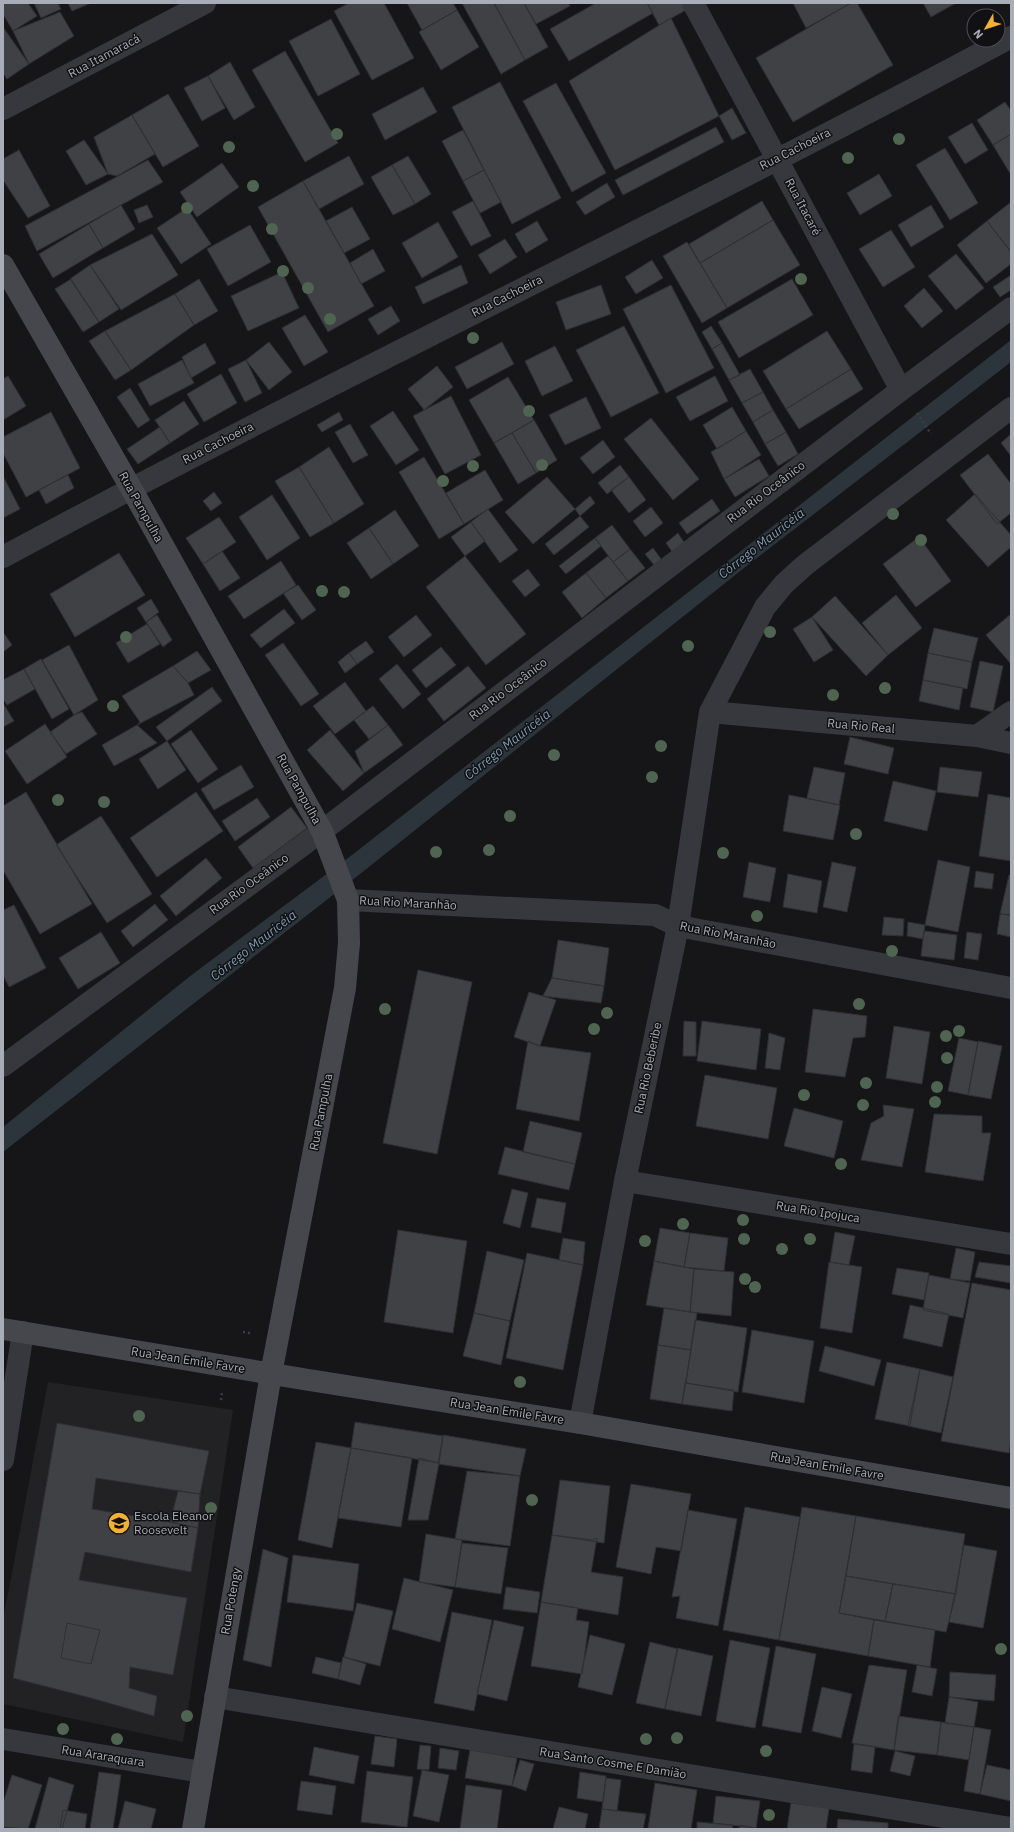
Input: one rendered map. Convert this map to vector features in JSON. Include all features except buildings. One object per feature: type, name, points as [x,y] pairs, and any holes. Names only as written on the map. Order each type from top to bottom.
[{"type":"main road","name":"Rua Pampulha","points":[[3,265],[322,831],[346,895],[349,943],[345,988],[271,1374]]},
{"type":"main road","name":"Rua Jean Emile Favre","points":[[13,1331],[580,1423],[1011,1498]]},
{"type":"main road","name":"Rua Potengy","points":[[193,1829],[271,1374]]},
{"type":"street","name":"Rua Itamaracá","points":[[3,109],[205,3]]},
{"type":"street","name":"Rua Itacaré","points":[[693,3],[901,390]]},
{"type":"street","name":"Rua Cachoeira","points":[[3,557],[130,488],[777,159],[1011,37]]},
{"type":"street","name":"Rua Rio Oceânico","points":[[3,1066],[322,831],[1011,308]]},
{"type":"street","points":[[710,712],[765,607],[784,584],[805,565],[1011,408]]},
{"type":"street","name":"Rua Rio Real","points":[[710,712],[977,736],[1011,743]]},
{"type":"street","name":"Rua Rio Beberibe","points":[[580,1423],[625,1181],[678,926],[710,712]]},
{"type":"street","points":[[977,736],[1011,712]]},
{"type":"street","name":"Rua Rio Maranhão","points":[[346,895],[655,915],[678,926],[1011,988]]},
{"type":"street","name":"Rua Rio Ipojuca","points":[[625,1181],[1011,1244]]},
{"type":"street","points":[[3,1460],[13,1331]]},
{"type":"street","name":"Rua Santo Cosme E Damião","points":[[215,1697],[1011,1828]]},
{"type":"street","name":"Rua Araraquara","points":[[3,1739],[202,1772]]},
{"type":"path","points":[[916,412],[929,432]]},
{"type":"path","points":[[243,1332],[250,1333]]},
{"type":"shaded area","name":"Escola Eleanor Roosevelt","points":[[48,1382],[233,1410],[183,1742],[3,1704],[3,1620]]},
{"type":"water","name":"Córrego Mauricéia","points":[[1011,340],[1011,362],[744,568],[360,874],[3,1152],[3,1127],[189,977],[352,855]]},
{"type":"place","name":"Escola Eleanor Roosevelt","points":[[119,1523]]}]
